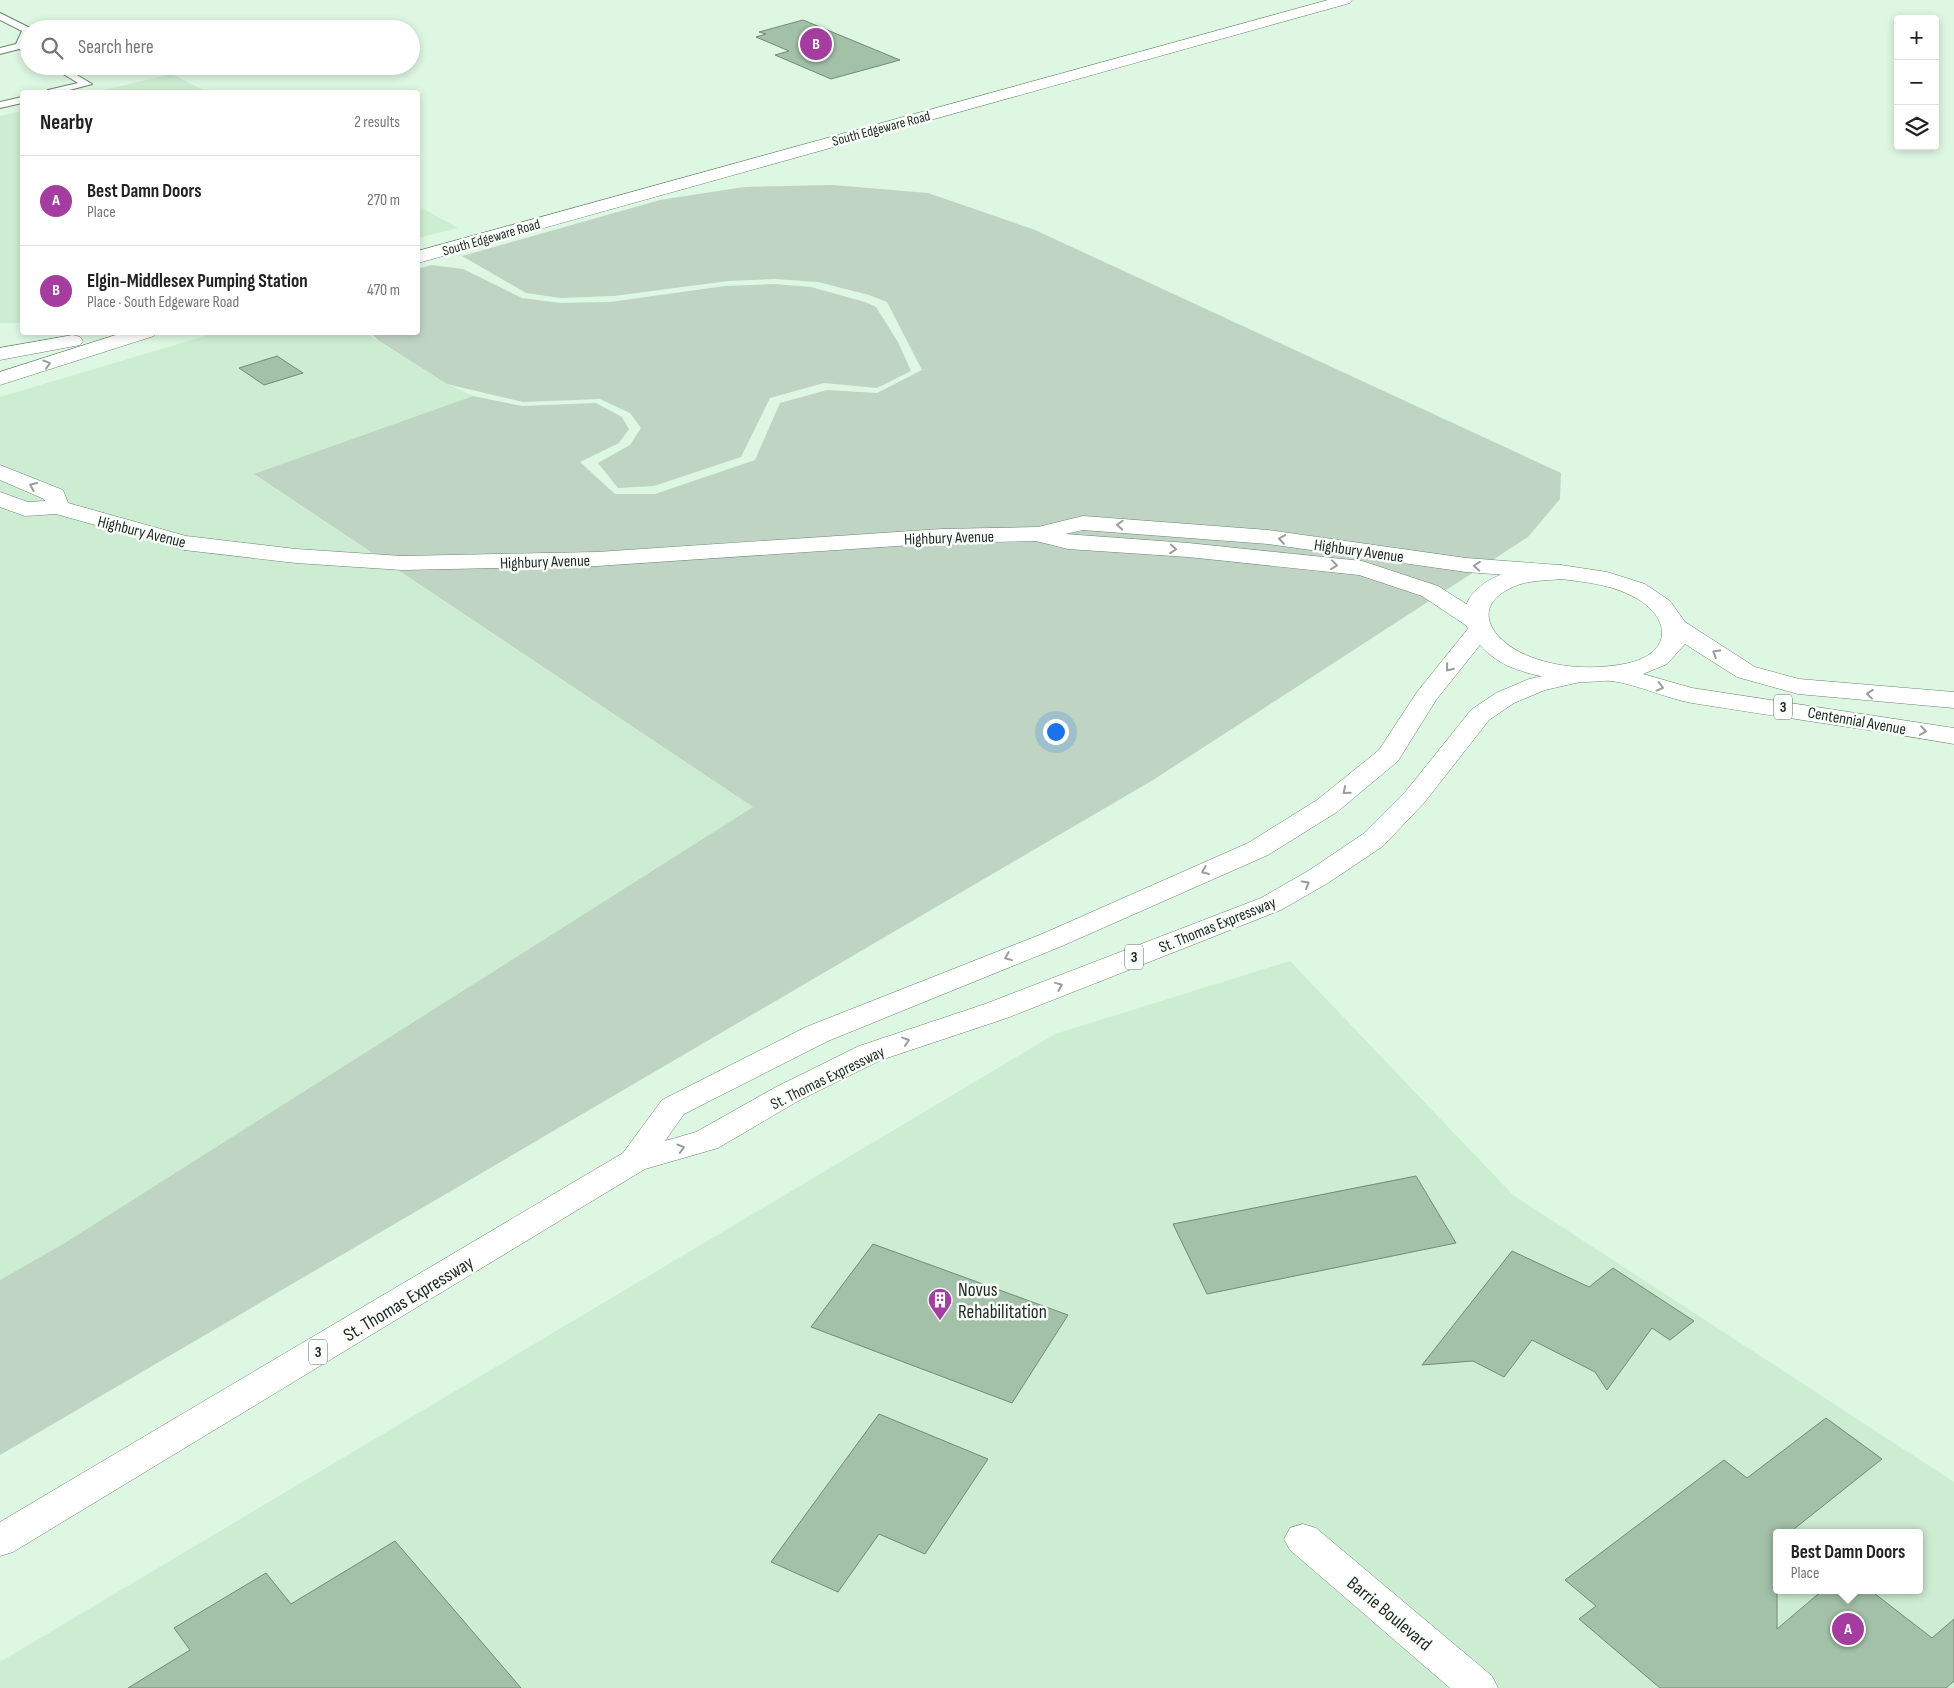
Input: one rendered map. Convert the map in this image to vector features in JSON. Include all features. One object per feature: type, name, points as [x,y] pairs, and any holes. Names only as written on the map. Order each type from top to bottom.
[{"type":"main road","name":"South Edgeware Road","points":[[420,257],[1345,0]]},
{"type":"main road","points":[[0,354],[100,335]]},
{"type":"main road","points":[[0,379],[137,335]]},
{"type":"main road","points":[[0,472],[55,495],[57,507]]},
{"type":"main road","name":"Highbury Avenue","points":[[0,499],[25,509],[57,507],[184,543],[296,556],[402,564],[597,559],[932,536],[1038,534],[1083,523],[1141,526],[1268,538],[1466,564],[1561,572]]},
{"type":"main road","name":"Highbury Avenue","points":[[1038,534],[1068,542],[1188,550],[1362,568],[1430,592],[1478,625],[1490,643],[1514,658],[1544,669],[1580,674]]},
{"type":"main road","points":[[1478,625],[1475,608],[1484,593],[1504,581],[1531,574],[1561,572],[1592,575],[1615,581],[1648,595],[1666,610],[1676,626],[1674,643],[1663,657],[1641,668],[1612,674],[1580,674]]},
{"type":"main road","name":"St. Thomas Expressway","points":[[634,1161],[673,1107],[682,1102],[817,1034],[1052,940],[1258,849],[1327,806],[1389,755],[1426,696],[1478,625]]},
{"type":"main road","name":"Centennial Avenue","points":[[1676,626],[1746,672],[1798,686],[1954,700]]},
{"type":"main road","name":"St. Thomas Expressway","points":[[0,1541],[634,1161],[707,1140],[787,1094],[870,1053],[996,1011],[1271,904],[1318,877],[1373,840],[1415,797],[1480,715],[1505,698],[1538,684],[1580,674]]},
{"type":"main road","name":"Centennial Avenue","points":[[1612,674],[1690,695],[1791,708],[1954,736]]},
{"type":"main road","name":"Barrie Boulevard","points":[[1303,1539],[1478,1688]]},
{"type":"lane","points":[[0,16],[20,26]]},
{"type":"lane","points":[[0,51],[20,46]]},
{"type":"lane","points":[[60,90],[87,84],[72,75]]},
{"type":"lane","points":[[0,105],[20,100]]},
{"type":"shaded area","points":[[174,75],[203,90],[104,90]]},
{"type":"shaded area","points":[[20,111],[20,323],[0,323],[0,116]]},
{"type":"shaded area","points":[[833,185],[928,193],[1035,230],[1561,473],[1560,499],[1528,537],[1153,780],[0,1455],[0,1280],[63,1244],[753,807],[254,474],[473,396],[522,406],[596,403],[622,417],[629,429],[619,443],[580,462],[615,494],[655,494],[755,460],[780,403],[827,390],[877,393],[922,370],[887,302],[869,295],[818,282],[775,279],[728,281],[614,296],[560,298],[526,293],[462,256],[660,200],[744,187]]},
{"type":"shaded area","points":[[420,207],[458,228],[420,238]]},
{"type":"shaded area","points":[[431,265],[463,269],[522,298],[560,303],[610,302],[725,286],[774,284],[811,287],[865,302],[876,307],[898,342],[911,371],[877,388],[824,383],[770,398],[741,457],[654,486],[618,488],[598,463],[630,445],[641,428],[630,413],[600,399],[523,402],[447,384],[379,341],[373,335],[420,335],[420,268]]},
{"type":"shaded area","points":[[208,335],[368,335],[447,384],[473,396],[255,475],[753,807],[63,1244],[0,1280],[0,397]]},
{"type":"shaded area","points":[[1290,961],[1513,1195],[1954,1482],[1954,1688],[0,1688],[0,1662],[1055,1034]]},
{"type":"building","points":[[803,20],[900,60],[831,79],[775,55],[789,51],[756,37],[766,34],[759,32]]},
{"type":"building","points":[[277,356],[303,373],[264,385],[239,368]]},
{"type":"building","points":[[1416,1176],[1456,1243],[1207,1294],[1173,1224]]},
{"type":"building","name":"Novus Rehabilitation","points":[[873,1244],[1068,1315],[1012,1403],[811,1327]]},
{"type":"building","points":[[1512,1251],[1589,1287],[1613,1268],[1694,1321],[1670,1340],[1652,1328],[1607,1390],[1595,1372],[1532,1340],[1504,1377],[1473,1361],[1422,1365]]},
{"type":"building","points":[[879,1414],[988,1459],[925,1554],[879,1534],[838,1592],[771,1562]]},
{"type":"building","points":[[1826,1418],[1882,1459],[1794,1529],[1773,1529],[1773,1594],[1777,1594],[1777,1629],[1818,1594],[1875,1594],[1932,1638],[1954,1619],[1954,1681],[1946,1688],[1660,1688],[1579,1619],[1596,1606],[1565,1580],[1724,1460],[1747,1478]]},
{"type":"building","points":[[395,1541],[521,1688],[128,1688],[190,1650],[174,1628],[266,1573],[291,1604]]},
{"type":"place","name":"Elgin-Middlesex Pumping Station","points":[[816,44]]},
{"type":"place","name":"Novus Rehabilitation","points":[[940,1321]]},
{"type":"place","name":"Best Damn Doors","points":[[1848,1629]]}]
